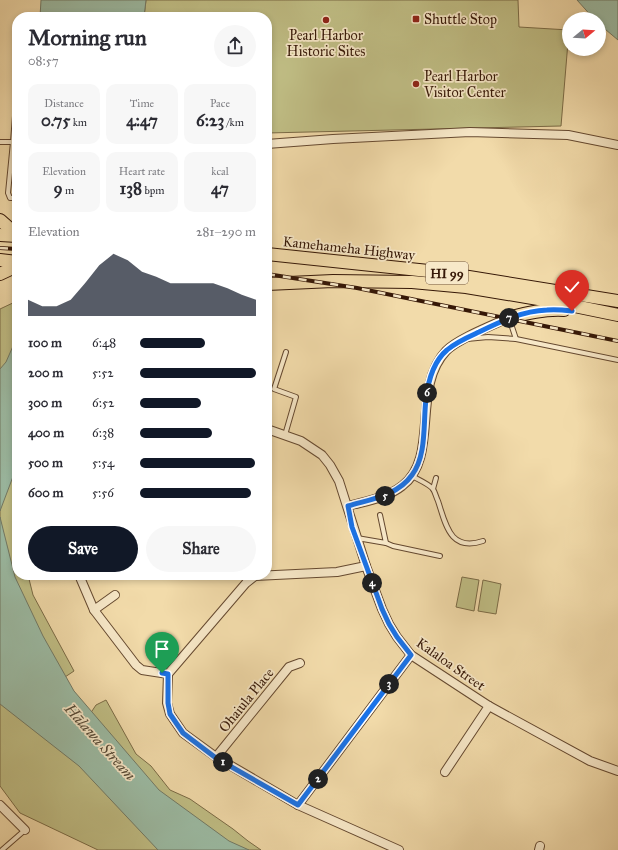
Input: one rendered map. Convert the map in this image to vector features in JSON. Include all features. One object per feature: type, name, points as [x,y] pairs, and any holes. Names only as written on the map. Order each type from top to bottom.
[{"type":"main road","points":[[0,220],[12,231]]},
{"type":"main road","points":[[0,234],[12,235]]},
{"type":"main road","name":"Kamehameha Highway","points":[[272,253],[438,272],[618,301]]},
{"type":"main road","points":[[0,260],[12,261]]},
{"type":"main road","points":[[0,274],[12,268]]},
{"type":"main road","points":[[272,278],[300,282]]},
{"type":"main road","name":"Kamehameha Highway","points":[[272,284],[333,281],[412,282],[466,286],[618,315]]},
{"type":"main road","points":[[508,318],[548,309],[572,311],[589,309]]},
{"type":"street","points":[[272,144],[470,132],[568,135],[618,145]]},
{"type":"street","points":[[348,506],[387,495],[403,486],[412,476],[418,466],[422,445],[426,398],[431,375],[435,366],[447,350],[463,340],[508,318]]},
{"type":"street","name":"Kalaloa Street","points":[[272,431],[301,441],[322,455],[330,465],[339,481],[348,506],[356,538],[389,624],[411,655],[489,706],[590,760],[618,771]]},
{"type":"street","points":[[272,574],[337,572],[366,566]]},
{"type":"street","points":[[81,580],[94,610],[136,665],[142,670],[168,674]]},
{"type":"street","points":[[249,580],[168,674],[168,703],[170,714],[183,733],[216,758],[298,805],[399,850]]},
{"type":"street","points":[[94,610],[115,594]]},
{"type":"street","points":[[298,805],[411,655]]},
{"type":"street","name":"Ohaiula Place","points":[[216,758],[289,667],[300,664]]},
{"type":"street","points":[[445,772],[489,706]]},
{"type":"street","points":[[0,805],[25,830]]},
{"type":"lane","points":[[0,142],[12,142]]},
{"type":"lane","points":[[12,154],[8,193],[10,198],[12,198]]},
{"type":"lane","points":[[508,318],[516,339]]},
{"type":"lane","points":[[463,340],[488,338],[516,339],[618,360]]},
{"type":"lane","points":[[285,436],[296,397],[274,388],[286,352]]},
{"type":"lane","points":[[412,476],[434,489]]},
{"type":"lane","points":[[436,478],[434,489],[448,531],[455,539],[464,543],[477,543],[483,541]]},
{"type":"lane","points":[[380,515],[386,543]]},
{"type":"lane","points":[[356,538],[386,543],[393,546],[440,556]]},
{"type":"lane","points":[[2,850],[25,830]]},
{"type":"shaded area","name":"Pearl Harbor Visitor Center","points":[[146,0],[518,0],[519,27],[562,30],[562,56],[567,56],[561,126],[272,133],[272,12],[145,12]]},
{"type":"shaded area","points":[[12,303],[12,377],[0,399],[0,309]]},
{"type":"shaded area","points":[[12,422],[12,580],[29,580],[33,595],[74,671],[62,679],[0,587],[0,438]]},
{"type":"shaded area","points":[[462,577],[479,580],[474,611],[456,607]]},
{"type":"shaded area","points":[[483,580],[501,584],[496,614],[478,611]]},
{"type":"shaded area","points":[[0,657],[181,850],[98,850],[20,813],[0,786]]},
{"type":"shaded area","points":[[106,700],[136,754],[151,766],[170,790],[190,799],[261,850],[212,850],[88,717],[96,705]]},
{"type":"water","points":[[41,0],[146,0],[145,12],[40,12]]},
{"type":"water","points":[[577,0],[618,0],[618,40],[606,30],[606,12],[588,12]]},
{"type":"water","points":[[12,348],[12,479],[0,511],[0,369],[6,362]]},
{"type":"water","name":"Hālawa Stream","points":[[0,517],[12,565],[12,580],[16,580],[43,636],[74,691],[159,790],[229,841],[249,850],[158,850],[79,766],[0,704]]},
{"type":"railway","points":[[0,248],[12,249]]},
{"type":"railway","points":[[272,275],[357,288],[618,341]]},
{"type":"place","name":"Shuttle Stop","points":[[416,19]]},
{"type":"place","name":"Pearl Harbor Historic Sites","points":[[326,20]]},
{"type":"place","name":"Pearl Harbor Visitor Center","points":[[416,84]]},
{"type":"route","points":[[162,673],[168,674],[168,703],[170,714],[183,733],[216,758],[298,805],[411,655],[397,637],[382,609],[352,527],[348,506],[387,495],[403,486],[412,476],[418,466],[422,445],[426,398],[431,375],[435,366],[447,350],[463,340],[508,318],[548,309],[572,311]]}]
